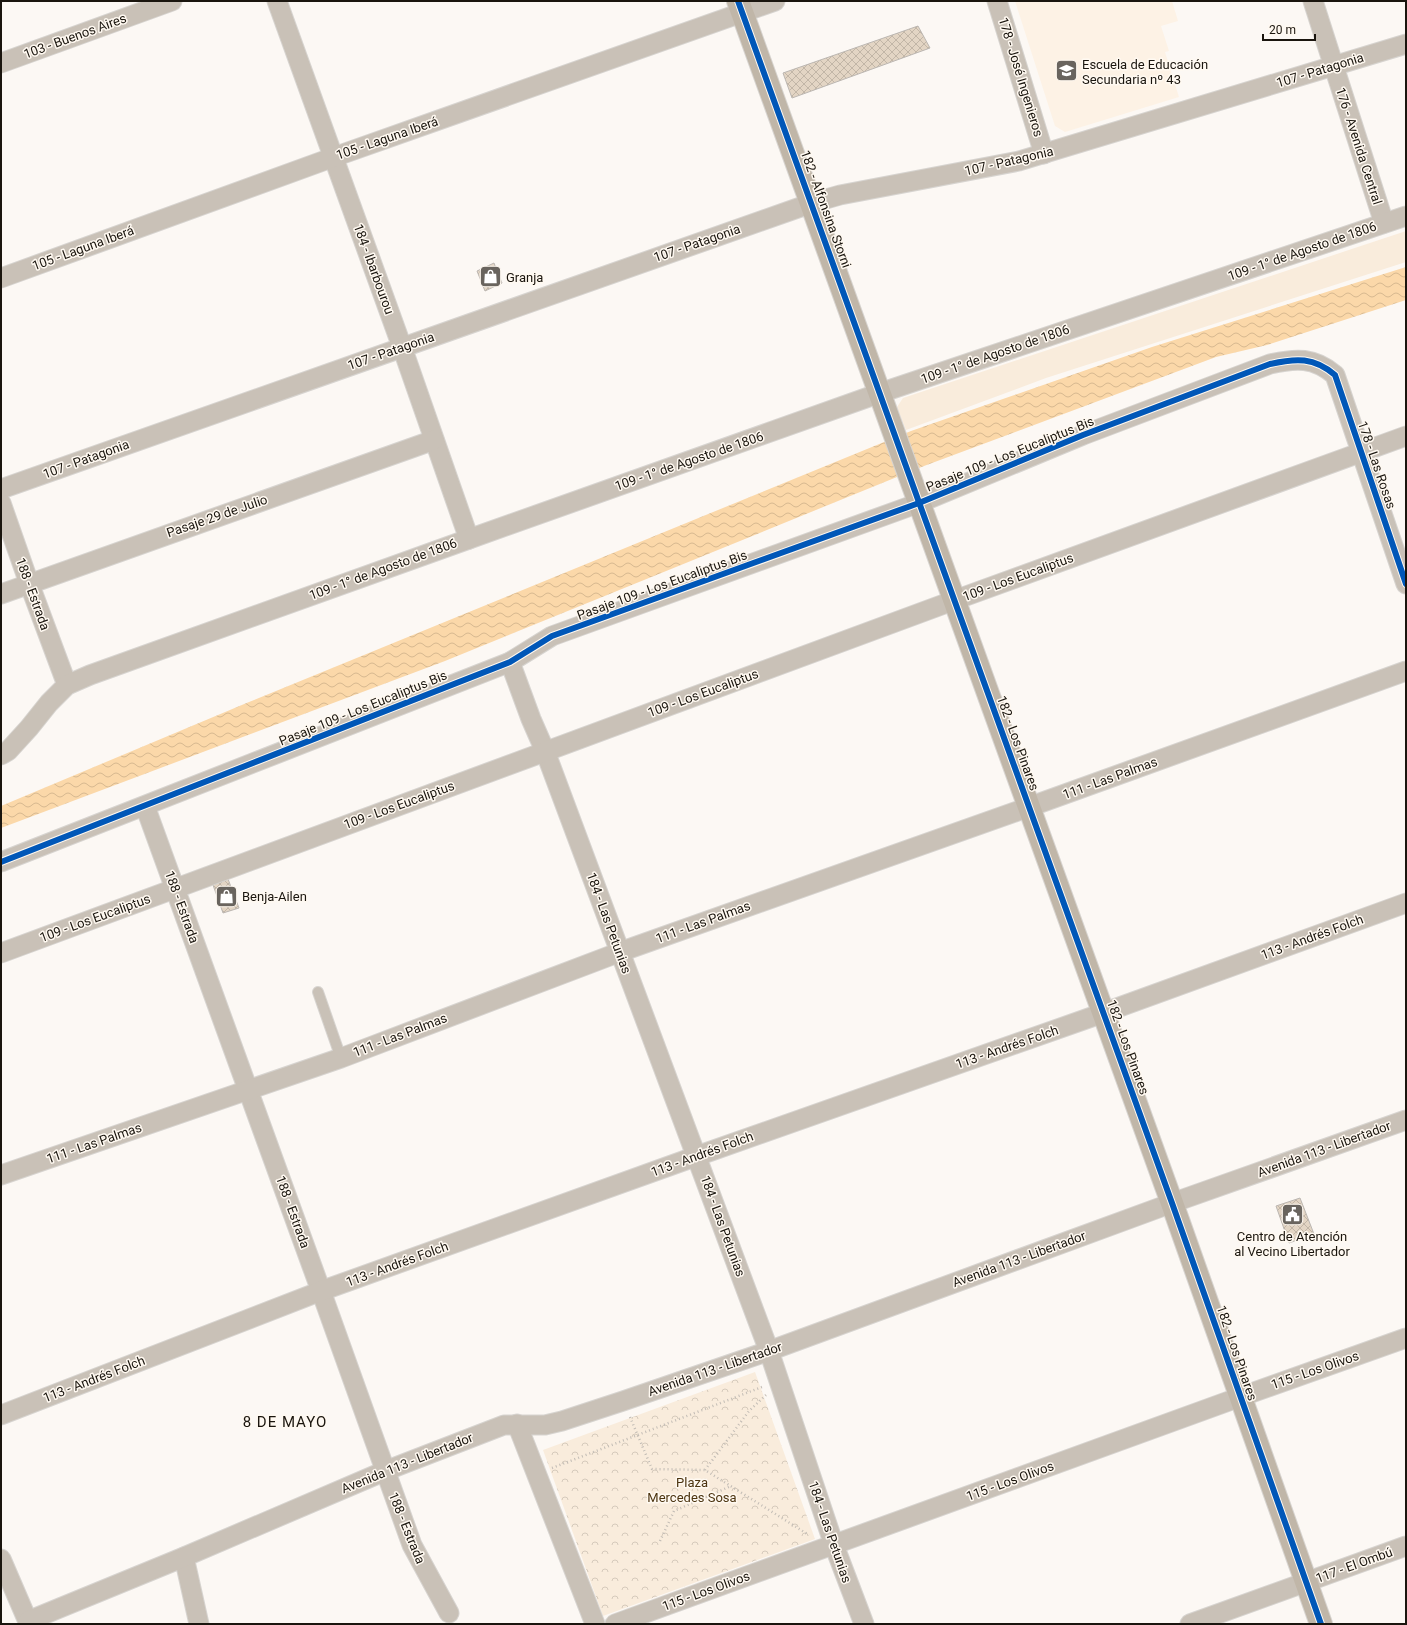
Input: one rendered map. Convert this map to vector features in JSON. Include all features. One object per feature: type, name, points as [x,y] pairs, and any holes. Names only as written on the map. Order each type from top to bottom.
[{"type":"street","name":"103 - Buenos Aires","points":[[1,63],[172,1]]},
{"type":"street","name":"184 - Ibarbourou","points":[[277,1],[334,156],[469,538]]},
{"type":"street","name":"105 - Laguna Iberá","points":[[1,278],[740,7],[775,1]]},
{"type":"street","name":"178 - José Ingenieros","points":[[997,1],[1044,154]]},
{"type":"street","name":"176 - Avenida Central","points":[[1313,1],[1384,223]]},
{"type":"street","name":"182 - Alfonsina Storni","points":[[740,7],[812,203],[910,480]]},
{"type":"street","name":"107 - Patagonia","points":[[1,489],[812,203],[840,195],[1019,161],[1406,44]]},
{"type":"street","name":"109 - 1° de Agosto de 1806","points":[[1,755],[8,750],[29,728],[49,703],[67,685],[90,675],[469,538],[880,393],[1406,216]]},
{"type":"street","name":"Pasaje 109 - Los Eucaliptus Bis","points":[[1,862],[510,662],[552,636],[918,503],[1083,435],[1270,364],[1298,360],[1310,361],[1325,366],[1335,375]]},
{"type":"street","name":"178 - Las Rosas","points":[[1335,375],[1406,584]]},
{"type":"street","name":"109 - Los Eucaliptus","points":[[1,953],[955,600],[1406,436]]},
{"type":"street","name":"Pasaje 29 de Julio","points":[[1,594],[434,440]]},
{"type":"street","name":"182 - Los Pinares","points":[[910,480],[955,600],[1172,1203],[1321,1624]]},
{"type":"street","name":"188 - Estrada","points":[[1,503],[67,685]]},
{"type":"street","name":"184 - Las Petunias","points":[[510,662],[531,719],[545,751],[769,1351],[834,1545],[864,1624]]},
{"type":"street","name":"111 - Las Palmas","points":[[1,1175],[341,1058],[620,952],[1406,671]]},
{"type":"street","name":"188 - Estrada","points":[[146,806],[412,1545],[449,1614]]},
{"type":"street","name":"113 - Andrés Folch","points":[[1,1415],[321,1291],[697,1156],[1103,1013],[1406,903]]},
{"type":"street","name":"Avenida 113 - Libertador","points":[[28,1623],[385,1471],[504,1425],[545,1425],[623,1401],[769,1351],[1172,1203],[1406,1120]]},
{"type":"street","name":"115 - Los Olivos","points":[[615,1624],[1406,1338]]},
{"type":"street","points":[[517,1424],[595,1624]]},
{"type":"street","name":"117 - El Ombú","points":[[1190,1624],[1406,1546]]},
{"type":"street","points":[[184,1557],[199,1624]]},
{"type":"street","points":[[1,1559],[28,1623]]},
{"type":"lane","points":[[318,992],[341,1058]]},
{"type":"path","points":[[537,1474],[778,1381]]},
{"type":"path","points":[[705,1470],[750,1412],[778,1381]]},
{"type":"path","points":[[623,1401],[652,1469],[705,1470],[816,1539],[834,1545]]},
{"type":"path","points":[[660,1541],[674,1512],[732,1486]]},
{"type":"shaded area","points":[[1015,1],[1172,1],[1178,21],[1161,26],[1169,51],[1165,52],[1179,97],[1065,132],[1055,126]]},
{"type":"green space","points":[[1406,231],[1406,262],[1046,378],[906,430],[897,407],[903,398]]},
{"type":"green space","name":"Plaza Mercedes Sosa","points":[[755,1372],[815,1539],[603,1616],[543,1450]]},
{"type":"water","points":[[1406,267],[1406,300],[1267,345],[1216,357],[924,466],[445,661],[1,828],[1,806],[249,702],[911,431],[1152,347]]},
{"type":"building","points":[[918,26],[930,48],[792,98],[783,73]]},
{"type":"building","name":"Granja","points":[[494,263],[502,283],[485,291],[477,271]]},
{"type":"building","name":"Benja-Ailen","points":[[228,879],[239,908],[223,913],[213,885]]},
{"type":"building","points":[[1300,1198],[1314,1234],[1289,1243],[1276,1206]]},
{"type":"cycle path","points":[[738,1],[1172,1203],[1321,1624]]},
{"type":"cycle path","points":[[1,862],[510,662],[552,636],[919,503],[1083,435],[1270,364],[1279,362],[1304,360],[1320,365],[1335,375],[1406,584]]},
{"type":"place","name":"Escuela de Educación Secundaria nº 43","points":[[1066,71]]},
{"type":"place","name":"Granja","points":[[490,277]]},
{"type":"place","name":"Benja-Ailen","points":[[226,896]]},
{"type":"place","name":"Centro de Atención al Vecino Libertador","points":[[1292,1214]]},
{"type":"district","name":"8 DE MAYO","points":[[285,1422]]}]
